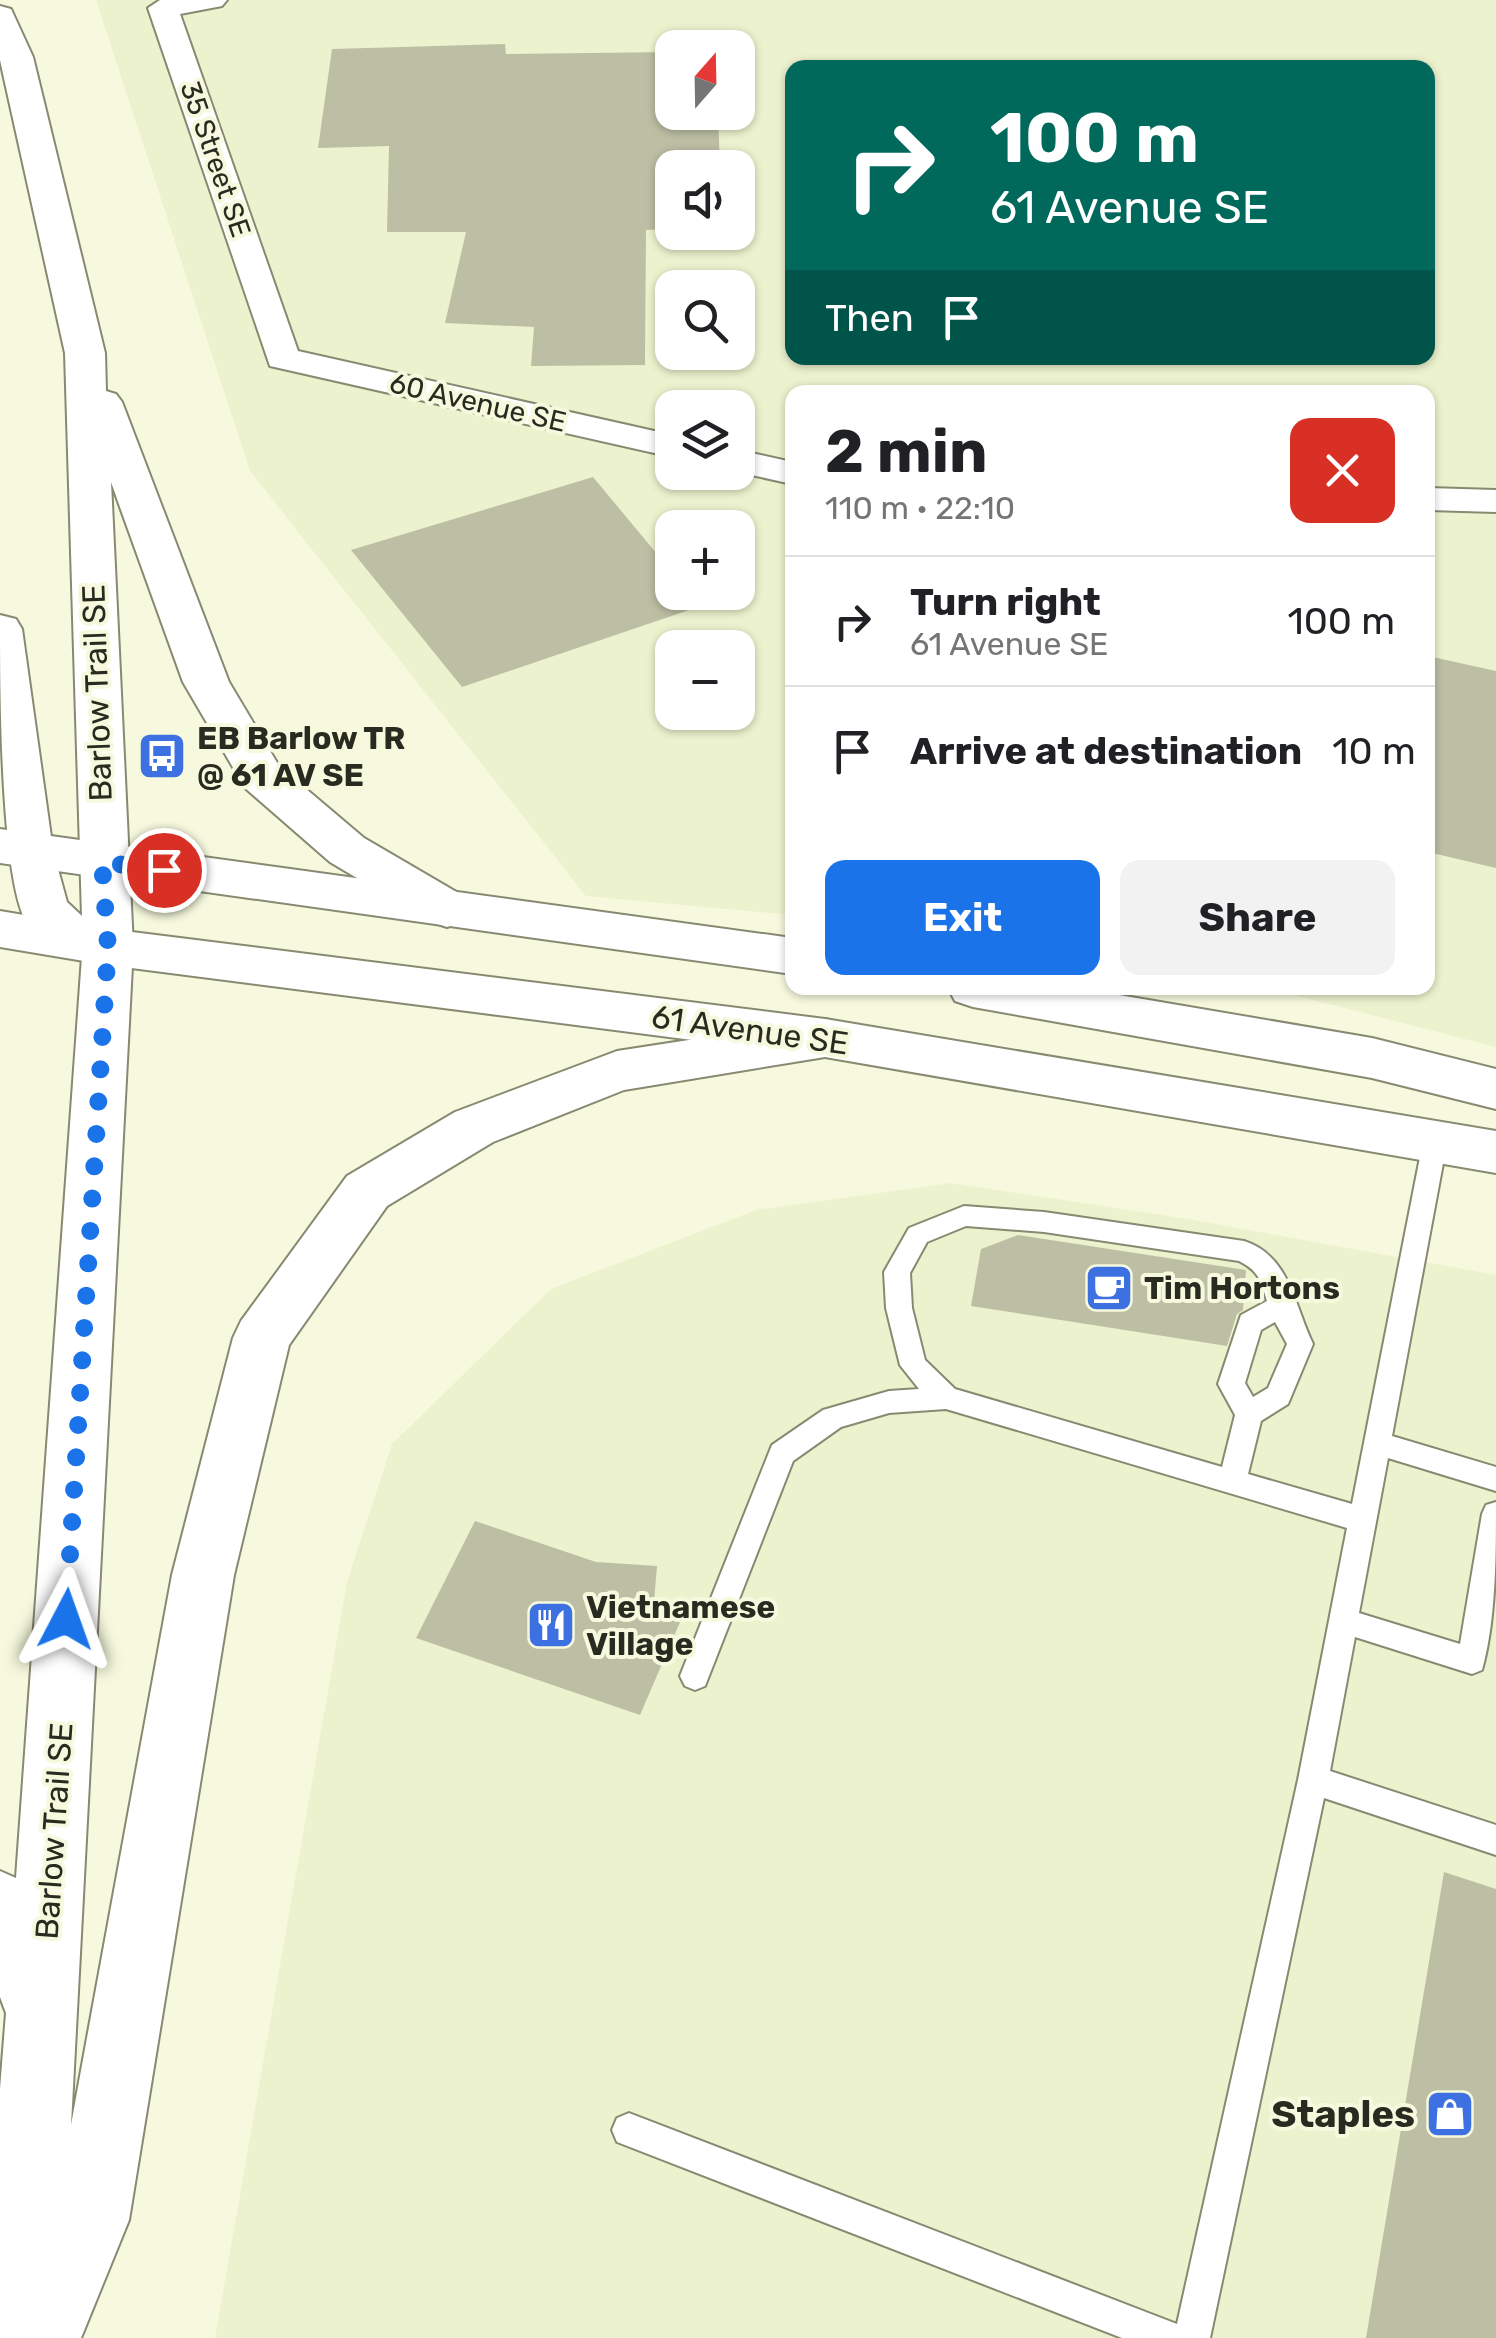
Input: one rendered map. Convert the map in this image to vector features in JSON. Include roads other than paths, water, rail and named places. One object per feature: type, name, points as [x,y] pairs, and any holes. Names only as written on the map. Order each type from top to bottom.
[{"type":"main road","name":"Barlow Trail SE","points":[[0,16],[16,57],[85,353],[108,947],[42,2015],[18,2338]]},
{"type":"main road","points":[[85,353],[206,682],[262,776],[347,850],[447,909]]},
{"type":"main road","points":[[0,629],[14,849],[44,910],[66,930],[108,947]]},
{"type":"main road","points":[[14,849],[785,955]]},
{"type":"main road","name":"61 Avenue SE","points":[[0,929],[108,947],[825,1038],[1496,1152]]},
{"type":"main road","points":[[1013,995],[1372,1058],[1496,1090]]},
{"type":"main road","points":[[42,2338],[91,2220],[204,1575],[262,1338],[367,1191],[474,1126],[617,1071],[825,1038]]},
{"type":"main road","points":[[0,1906],[42,2015]]},
{"type":"street","name":"35 Street SE","points":[[212,0],[161,4],[283,358]]},
{"type":"street","name":"60 Avenue SE","points":[[283,358],[655,442]]},
{"type":"street","points":[[755,465],[785,471]]},
{"type":"street","points":[[1435,499],[1496,501]]},
{"type":"lane","points":[[1192,2338],[1313,1780],[1435,1142]]},
{"type":"lane","points":[[946,1398],[913,1366],[899,1308],[897,1272],[918,1236],[964,1216],[1044,1222],[1244,1251],[1265,1262],[1277,1278],[1282,1306],[1300,1344],[1278,1396],[1249,1414]]},
{"type":"lane","points":[[1232,1482],[1249,1414],[1232,1384],[1240,1354],[1250,1323],[1282,1306]]},
{"type":"lane","points":[[695,1676],[782,1452],[832,1418],[889,1402],[946,1398],[1363,1520]]},
{"type":"lane","points":[[1378,1443],[1496,1479]]},
{"type":"lane","points":[[1344,1621],[1472,1661],[1496,1514]]},
{"type":"lane","points":[[1313,1780],[1496,1840]]},
{"type":"lane","points":[[629,2130],[1168,2338]]},
{"type":"place","name":"EB Barlow TR @ 61 AV SE","points":[[162,756]]},
{"type":"place","name":"Tim Hortons","points":[[1109,1288]]},
{"type":"place","name":"Vietnamese Village","points":[[551,1625]]},
{"type":"place","name":"Staples","points":[[1450,2114]]}]
